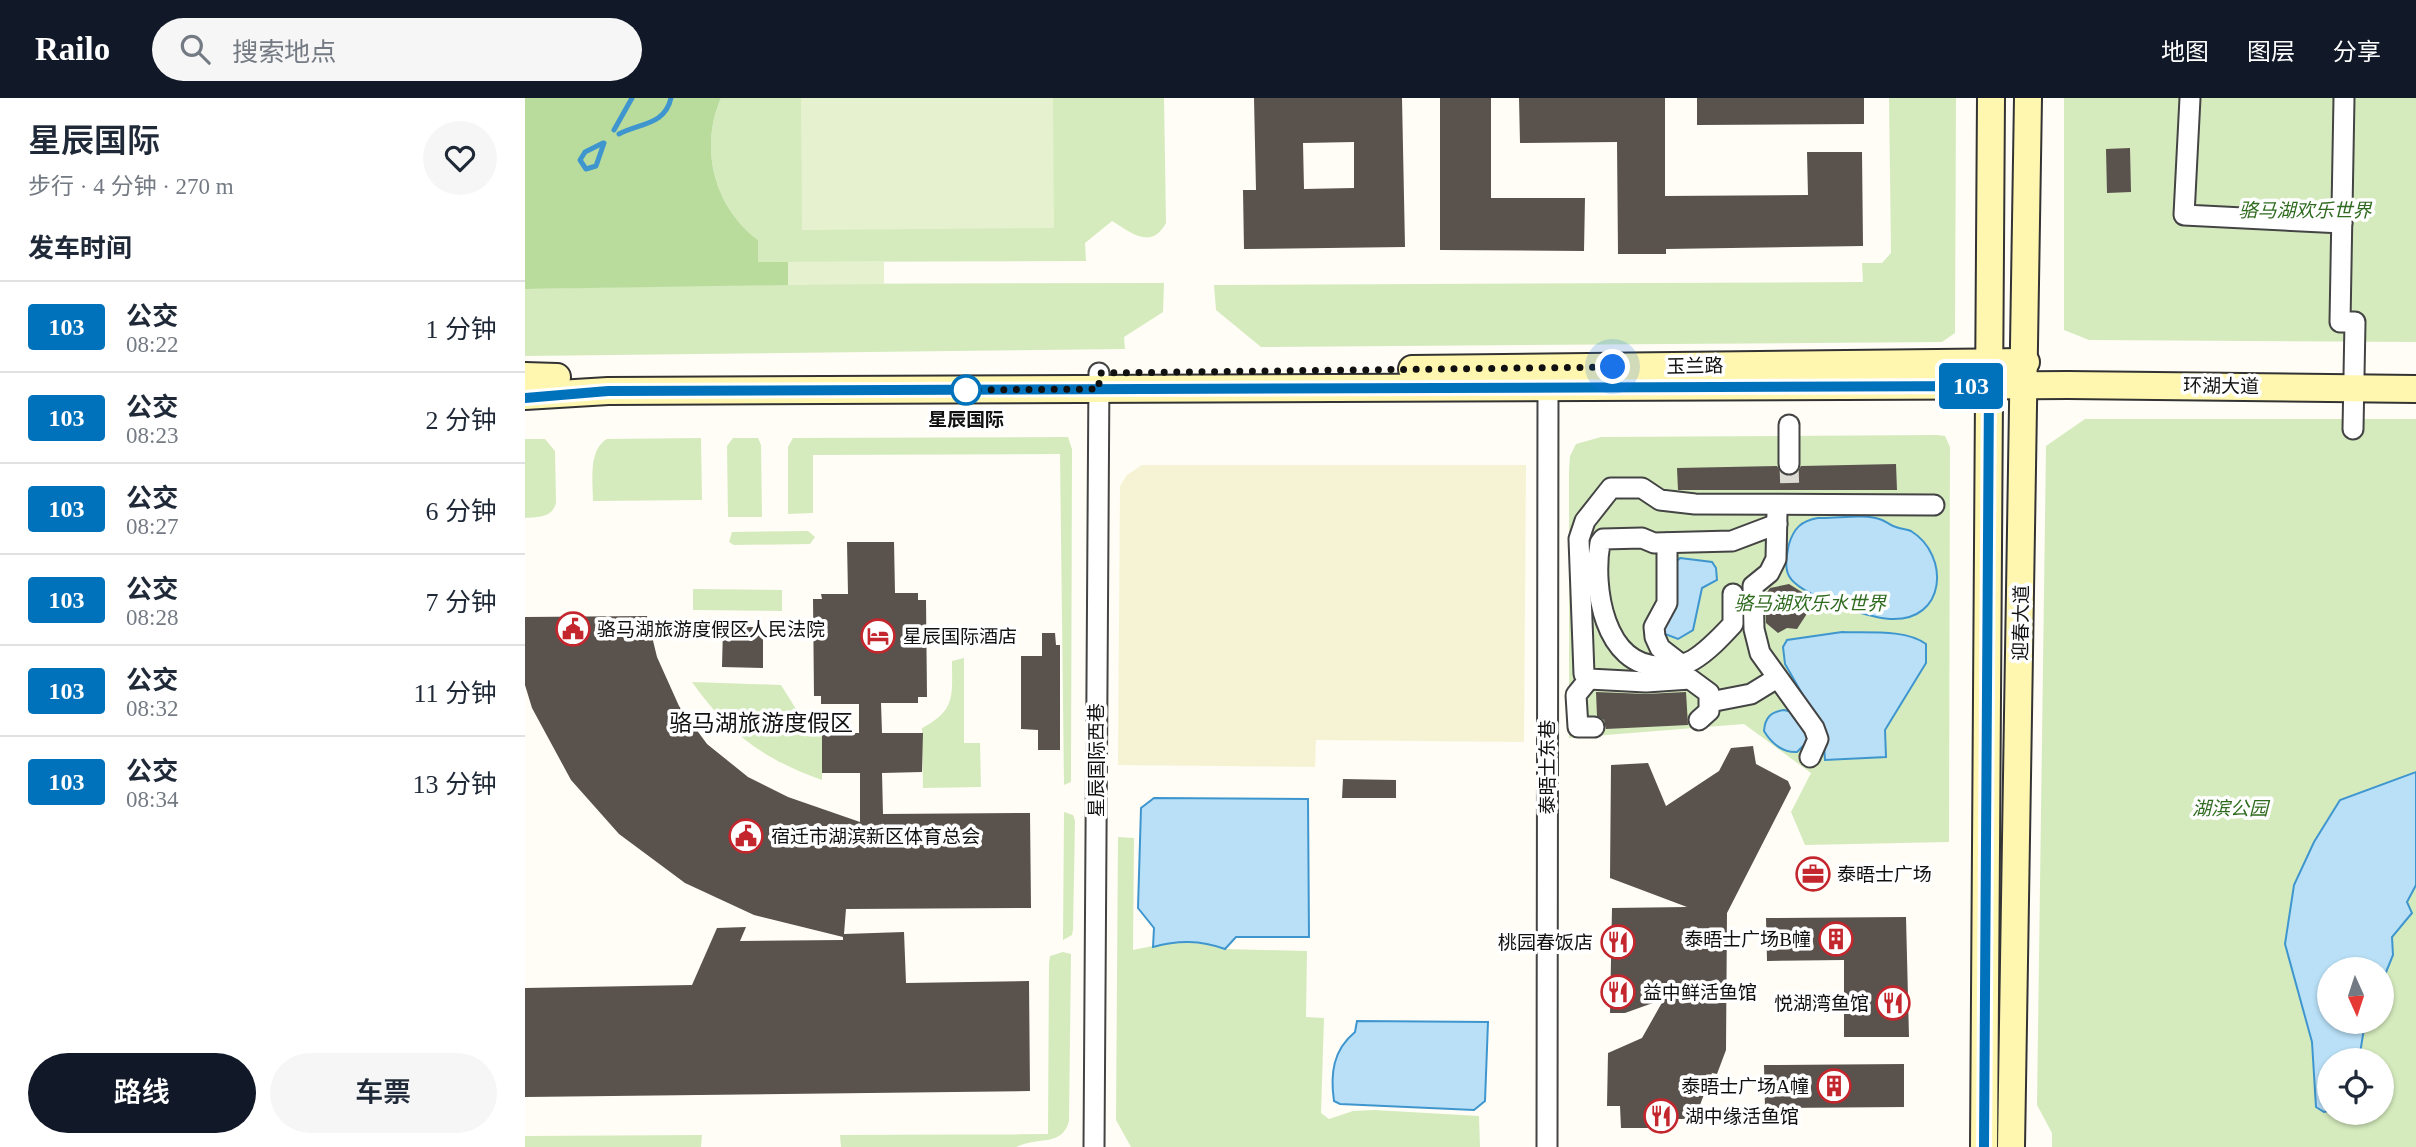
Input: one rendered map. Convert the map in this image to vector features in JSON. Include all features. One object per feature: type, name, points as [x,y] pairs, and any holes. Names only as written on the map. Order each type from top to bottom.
[{"type":"street","name":"迎春大道","points":[[1984,1147],[1991,98]]},
{"type":"street","name":"迎春大道","points":[[2011,1147],[2026,374],[2028,98]]},
{"type":"street","points":[[2189,98],[2184,215],[2342,223]]},
{"type":"street","points":[[2344,98],[2340,322],[2355,323],[2353,429]]},
{"type":"street","name":"玉兰路","points":[[1099,381],[1548,387],[1989,374]]},
{"type":"street","name":"玉兰路","points":[[558,386],[2026,374]]},
{"type":"street","name":"环湖大道","points":[[2026,374],[2416,389]]},
{"type":"street","points":[[525,377],[558,386]]},
{"type":"street","name":"星辰国际西巷","points":[[1094,1147],[1099,381]]},
{"type":"street","points":[[525,397],[558,386]]},
{"type":"street","name":"泰晤士东巷","points":[[1547,1147],[1548,387]]},
{"type":"street","points":[[1789,425],[1789,464]]},
{"type":"street","points":[[1589,679],[1582,665],[1579,539],[1585,521],[1611,488],[1642,488],[1653,498],[1671,502],[1783,507],[1934,505]]},
{"type":"street","points":[[1733,594],[1733,624],[1718,641],[1682,665],[1646,666],[1626,656],[1601,610],[1599,550],[1603,539],[1642,538],[1654,543],[1732,541],[1754,533],[1783,507]]},
{"type":"street","points":[[1783,507],[1776,559],[1769,573],[1753,586],[1755,642],[1816,733],[1818,739],[1810,757]]},
{"type":"street","points":[[1667,543],[1667,603],[1658,615],[1655,637],[1660,648],[1682,665]]},
{"type":"street","points":[[1710,702],[1751,694],[1777,678]]},
{"type":"street","points":[[1589,679],[1646,682],[1690,679],[1709,693],[1709,710],[1699,720]]},
{"type":"street","points":[[1589,679],[1576,695],[1578,727],[1594,727]]},
{"type":"shaded area","points":[[1142,465],[1526,465],[1524,742],[1316,740],[1315,767],[1118,765],[1120,486],[1127,475]]},
{"type":"green space","points":[[525,98],[721,98],[714,117],[711,156],[721,194],[743,226],[758,240],[758,262],[788,262],[788,285],[525,289]]},
{"type":"green space","points":[[721,98],[1164,98],[1166,223],[1154,236],[1141,237],[1112,221],[1085,243],[1086,261],[758,262],[758,240],[731,211],[721,194],[715,175],[711,137]]},
{"type":"green space","points":[[801,98],[1053,98],[1054,228],[802,230]]},
{"type":"green space","points":[[1889,98],[1956,98],[1955,333],[1942,342],[1261,347],[1216,310],[1214,285],[1863,282],[1862,263],[1882,263],[1891,253]]},
{"type":"green space","name":"骆马湖欢乐世界","points":[[2064,98],[2416,98],[2416,342],[2089,340],[2064,330]]},
{"type":"green space","points":[[788,262],[884,262],[884,284],[788,285]]},
{"type":"green space","points":[[1164,283],[1163,312],[1124,337],[1125,349],[525,356],[525,289],[765,284]]},
{"type":"green space","name":"湖滨公园","points":[[2085,419],[2416,419],[2416,1147],[2052,1147],[2052,1133],[2037,1105],[2046,446]]},
{"type":"green space","name":"骆马湖欢乐水世界","points":[[1945,436],[1950,447],[1949,842],[1805,845],[1791,812],[1811,773],[1744,724],[1569,738],[1569,471],[1570,456],[1576,444],[1601,437]]},
{"type":"green space","points":[[1068,437],[1072,449],[1071,782],[1064,785],[1060,454],[813,455],[813,513],[788,514],[788,447],[793,438]]},
{"type":"green space","points":[[701,438],[702,500],[593,501],[594,458],[601,444],[607,439]]},
{"type":"green space","points":[[733,438],[758,438],[761,445],[762,517],[728,517],[727,446]]},
{"type":"green space","points":[[525,439],[545,439],[555,451],[556,503],[551,512],[539,517],[525,518]]},
{"type":"green space","points":[[808,531],[815,537],[810,544],[734,545],[729,542],[732,532]]},
{"type":"green space","points":[[693,589],[782,590],[782,611],[693,610]]},
{"type":"green space","points":[[964,658],[964,743],[980,743],[981,787],[923,788],[922,728],[941,715],[946,708],[950,701],[952,661]]},
{"type":"green space","points":[[692,682],[781,685],[796,709],[822,729],[822,780],[782,763],[748,742],[719,716]]},
{"type":"green space","points":[[1064,812],[1073,815],[1075,821],[1073,929],[1072,935],[1063,940]]},
{"type":"green space","points":[[1118,837],[1134,838],[1133,950],[1172,942],[1195,941],[1225,949],[1307,951],[1306,1017],[1324,1018],[1321,1113],[1329,1119],[1353,1111],[1374,1110],[1479,1116],[1480,1147],[1131,1147],[1116,1120]]},
{"type":"green space","points":[[1063,952],[1071,954],[1069,1121],[1061,1134],[1049,1140],[1016,1147],[841,1147],[840,1135],[1048,1134],[1049,964],[1050,956]]},
{"type":"green space","points":[[702,1135],[701,1147],[525,1147],[525,1136]]},
{"type":"water","points":[[1818,518],[1875,518],[1911,531],[1924,542],[1937,570],[1937,585],[1932,599],[1923,610],[1909,617],[1890,619],[1866,615],[1806,591],[1789,576],[1786,560],[1789,544],[1799,526]]},
{"type":"water","points":[[1680,558],[1712,562],[1716,568],[1717,580],[1702,588],[1693,630],[1678,639],[1665,634],[1662,629],[1676,562]]},
{"type":"water","points":[[1842,632],[1897,634],[1918,639],[1926,644],[1926,663],[1885,730],[1886,757],[1825,760],[1823,730],[1785,664],[1783,647],[1787,640]]},
{"type":"water","points":[[1784,710],[1792,712],[1810,739],[1797,752],[1778,746],[1764,731],[1770,716]]},
{"type":"water","points":[[2416,772],[2416,885],[2407,902],[2412,913],[2392,937],[2392,957],[2317,957],[2317,1034],[2363,1034],[2361,1048],[2317,1048],[2317,1108],[2312,1042],[2285,944],[2294,885],[2314,842],[2340,800]]},
{"type":"water","points":[[1154,798],[1308,799],[1309,937],[1236,937],[1225,949],[1189,942],[1153,947],[1154,928],[1138,908],[1141,808]]},
{"type":"water","points":[[1357,1021],[1488,1022],[1485,1101],[1474,1110],[1340,1104],[1334,1101],[1335,1063],[1342,1047],[1355,1032]]},
{"type":"building","points":[[1254,98],[1402,98],[1405,247],[1244,249],[1243,190],[1256,190]],"holes":[[[1354,142],[1354,188],[1304,189],[1303,143]]]},
{"type":"building","points":[[1440,98],[1491,98],[1491,198],[1585,198],[1584,251],[1440,250]]},
{"type":"building","points":[[1519,98],[1665,98],[1665,196],[1808,195],[1807,152],[1862,152],[1863,246],[1666,249],[1666,254],[1618,254],[1617,142],[1520,143]]},
{"type":"building","points":[[1697,98],[1864,98],[1864,124],[1697,125]]},
{"type":"building","points":[[2130,148],[2131,192],[2107,193],[2106,149]]},
{"type":"building","points":[[1896,464],[1897,490],[1678,490],[1677,468],[1777,466],[1782,474],[1790,476],[1796,474],[1801,466]]},
{"type":"building","points":[[847,542],[894,542],[895,593],[918,593],[918,600],[926,600],[927,697],[918,697],[918,703],[881,703],[882,733],[923,733],[922,772],[882,773],[883,814],[1030,813],[1031,908],[846,909],[844,934],[904,932],[906,983],[1029,981],[1030,1091],[525,1097],[525,988],[692,985],[717,928],[746,927],[740,941],[843,940],[843,937],[754,915],[685,883],[619,834],[571,780],[532,708],[525,685],[525,617],[647,616],[657,657],[679,706],[707,744],[748,777],[788,797],[860,822],[860,773],[822,773],[822,733],[859,733],[859,704],[821,704],[821,696],[814,696],[813,599],[822,599],[821,594],[848,594]]},
{"type":"building","points":[[1789,584],[1805,594],[1804,604],[1808,612],[1797,629],[1787,628],[1778,633],[1766,623],[1765,595],[1770,588]]},
{"type":"building","points":[[723,627],[763,627],[763,668],[722,667]]},
{"type":"building","points":[[1042,633],[1055,633],[1056,645],[1060,645],[1060,750],[1038,750],[1038,730],[1021,729],[1021,656],[1042,656]]},
{"type":"building","points":[[1596,692],[1686,692],[1688,725],[1606,729],[1604,720],[1597,716]]},
{"type":"building","points":[[1753,746],[1756,764],[1788,781],[1791,788],[1727,913],[1726,1050],[1717,1074],[1712,1073],[1700,1105],[1693,1105],[1688,1119],[1670,1119],[1670,1128],[1621,1128],[1620,1106],[1607,1106],[1608,1053],[1642,1038],[1664,999],[1625,1013],[1610,1013],[1612,908],[1687,907],[1610,878],[1611,765],[1648,763],[1666,806],[1719,771],[1731,748]]},
{"type":"building","points":[[1343,779],[1396,780],[1396,798],[1342,798]]},
{"type":"building","points":[[1906,917],[1909,1037],[1844,1037],[1844,960],[1767,961],[1766,918]]},
{"type":"building","name":"泰晤士广场A幢","points":[[1904,1064],[1904,1107],[1765,1108],[1764,1065]]},
{"type":"waterway","points":[[614,130],[632,98]]},
{"type":"waterway","points":[[619,134],[657,118],[668,107],[671,98]]},
{"type":"waterway","points":[[603,143],[585,152],[580,160],[586,169],[596,166],[604,143]]},
{"type":"tunnel","points":[[1789,464],[1790,495]]},
{"type":"bus line","name":"103","points":[[525,398],[608,391],[1989,386],[1984,1147]]},
{"type":"place","name":"星辰国际","points":[[966,390]]},
{"type":"place","name":"骆马湖旅游度假区人民法院","points":[[573,629]]},
{"type":"place","name":"星辰国际酒店","points":[[878,636]]},
{"type":"place","name":"宿迁市湖滨新区体育总会","points":[[746,836]]},
{"type":"place","name":"泰晤士广场","points":[[1813,874]]},
{"type":"place","name":"泰晤士广场B幢","points":[[1836,939]]},
{"type":"place","name":"桃园春饭店","points":[[1618,942]]},
{"type":"place","name":"益中鲜活鱼馆","points":[[1618,992]]},
{"type":"place","name":"悦湖湾鱼馆","points":[[1893,1003]]},
{"type":"place","name":"泰晤士广场A幢","points":[[1834,1086]]},
{"type":"place","name":"湖中缘活鱼馆","points":[[1661,1116]]},
{"type":"district","name":"骆马湖旅游度假区","points":[[761,723]]},
{"type":"route","points":[[966,390],[1099,389],[1099,373],[1613,367]]}]
